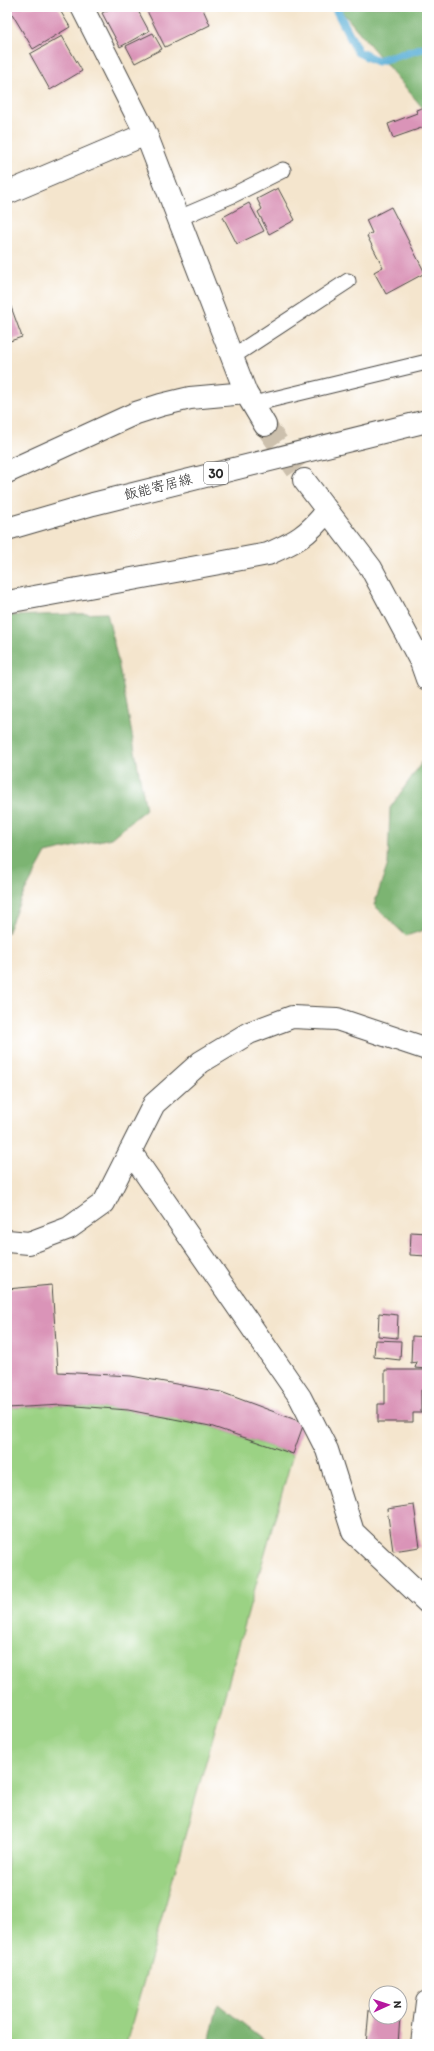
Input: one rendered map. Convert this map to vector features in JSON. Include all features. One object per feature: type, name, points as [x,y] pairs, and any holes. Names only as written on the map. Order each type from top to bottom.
[{"type":"street","points":[[82,7],[146,134],[232,358],[250,399],[265,425]]},
{"type":"street","points":[[7,193],[146,134]]},
{"type":"street","points":[[7,472],[136,413],[161,404],[190,398],[250,399]]},
{"type":"street","name":"飯能寄居線","points":[[7,529],[93,504],[427,421]]},
{"type":"street","points":[[304,480],[372,568],[421,662],[427,679]]},
{"type":"street","points":[[7,602],[268,554],[298,540],[314,527],[327,511]]},
{"type":"street","points":[[7,1241],[29,1243],[69,1228],[104,1202],[154,1104],[201,1062],[248,1033],[292,1018],[337,1019],[427,1049]]},
{"type":"street","points":[[130,1150],[300,1397],[327,1450],[353,1532],[427,1602]]},
{"type":"street","points":[[422,2044],[427,2002]]},
{"type":"lane","points":[[179,218],[233,195],[283,170]]},
{"type":"lane","points":[[232,358],[348,281]]},
{"type":"lane","points":[[250,399],[427,362]]},
{"type":"green space","points":[[338,7],[427,7],[427,113]]},
{"type":"green space","points":[[107,613],[123,686],[146,809],[111,838],[46,853],[21,899],[7,933],[7,616]]},
{"type":"green space","points":[[427,755],[427,929],[406,936],[374,905],[388,864],[390,808]]},
{"type":"green space","points":[[62,1405],[128,1410],[210,1426],[293,1454],[126,2044],[7,2044],[7,1408]]},
{"type":"green space","points":[[218,2004],[269,2044],[209,2044]]},
{"type":"building","points":[[8,7],[58,7],[70,27],[33,49]]},
{"type":"building","points":[[113,7],[136,7],[149,31],[120,47],[102,13]]},
{"type":"building","points":[[145,7],[202,7],[210,25],[165,47]]},
{"type":"building","points":[[153,33],[162,49],[135,63],[126,46]]},
{"type":"building","points":[[62,36],[82,71],[50,90],[30,54]]},
{"type":"building","points":[[427,106],[427,126],[393,138],[388,124],[417,113],[416,110]]},
{"type":"building","points":[[278,188],[295,220],[269,234],[258,212],[262,209],[257,199]]},
{"type":"building","points":[[249,203],[264,231],[237,244],[223,217]]},
{"type":"building","points":[[391,207],[425,273],[386,294],[374,272],[383,267],[367,236],[372,233],[366,220]]},
{"type":"building","points":[[7,296],[22,337],[7,342]]},
{"type":"building","points":[[411,1232],[427,1233],[427,1256],[410,1255]]},
{"type":"building","points":[[52,1285],[58,1372],[131,1376],[221,1392],[304,1423],[293,1454],[210,1426],[128,1410],[62,1405],[7,1408],[7,1289]]},
{"type":"building","points":[[379,1313],[398,1315],[397,1338],[378,1336]]},
{"type":"building","points":[[412,1336],[427,1337],[427,1369],[415,1368],[417,1362],[411,1363]]},
{"type":"building","points":[[375,1340],[401,1341],[400,1360],[374,1357]]},
{"type":"building","points":[[385,1370],[427,1370],[427,1391],[421,1390],[421,1413],[413,1413],[413,1422],[378,1422],[378,1404],[385,1404]]},
{"type":"building","points":[[414,1505],[420,1547],[393,1551],[387,1509]]},
{"type":"building","points":[[368,2021],[368,2025],[399,2025],[398,2044],[366,2044]]},
{"type":"waterway","points":[[335,7],[358,52],[377,61],[427,47]]},
{"type":"tunnel","points":[[265,425],[304,480]]}]
